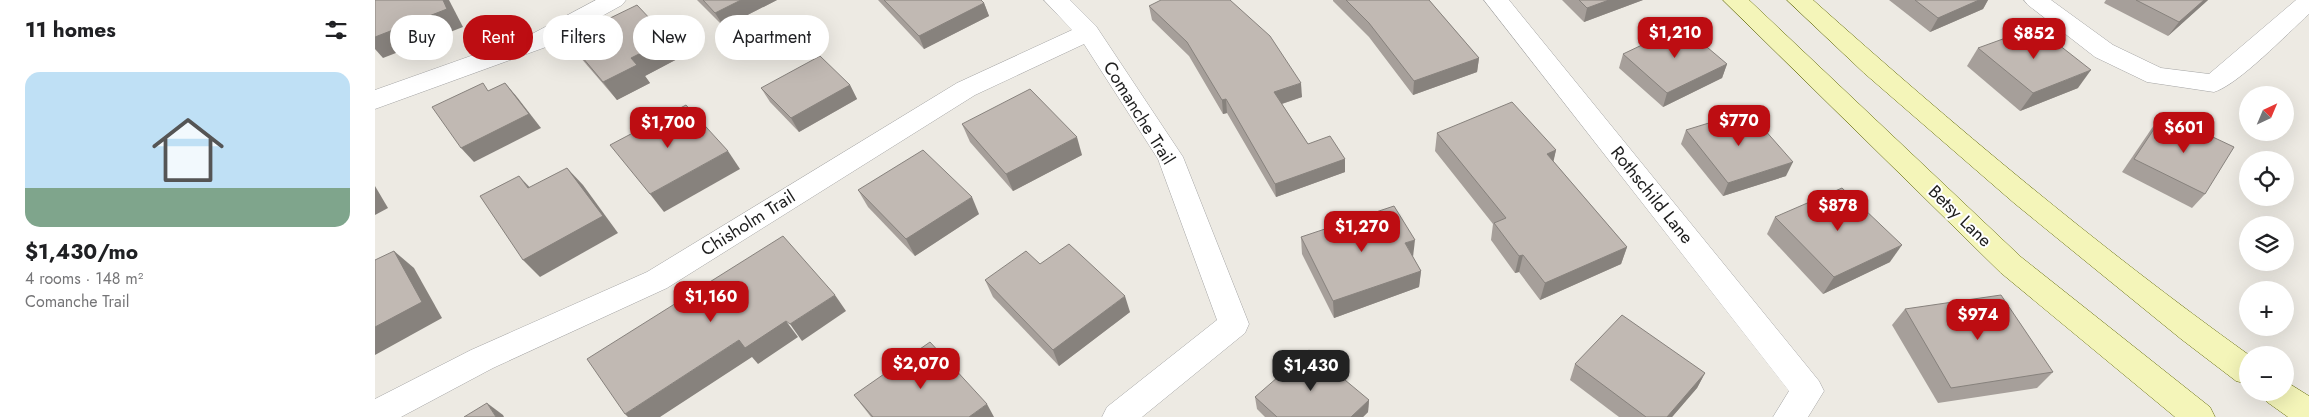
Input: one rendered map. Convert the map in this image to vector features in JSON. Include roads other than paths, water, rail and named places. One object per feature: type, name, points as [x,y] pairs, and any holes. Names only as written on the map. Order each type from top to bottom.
[{"type":"main road","name":"Betsy Lane","points":[[1735,0],[2011,265],[2155,384],[2199,417]]},
{"type":"main road","points":[[1799,0],[1906,98],[2049,217],[2200,337],[2239,365]]},
{"type":"main road","points":[[2291,401],[2309,414]]},
{"type":"street","points":[[375,100],[538,41],[614,0]]},
{"type":"street","name":"Comanche Trail","points":[[1056,0],[1088,32],[1170,157],[1234,324],[1118,417]]},
{"type":"street","name":"Rothschild Lane","points":[[1496,0],[1808,391],[1789,417]]},
{"type":"street","points":[[2037,0],[2104,51],[2156,76],[2213,83],[2237,65],[2309,1]]},
{"type":"street","name":"Chisholm Trail","points":[[375,415],[482,359],[657,280],[966,89],[1088,32]]}]
